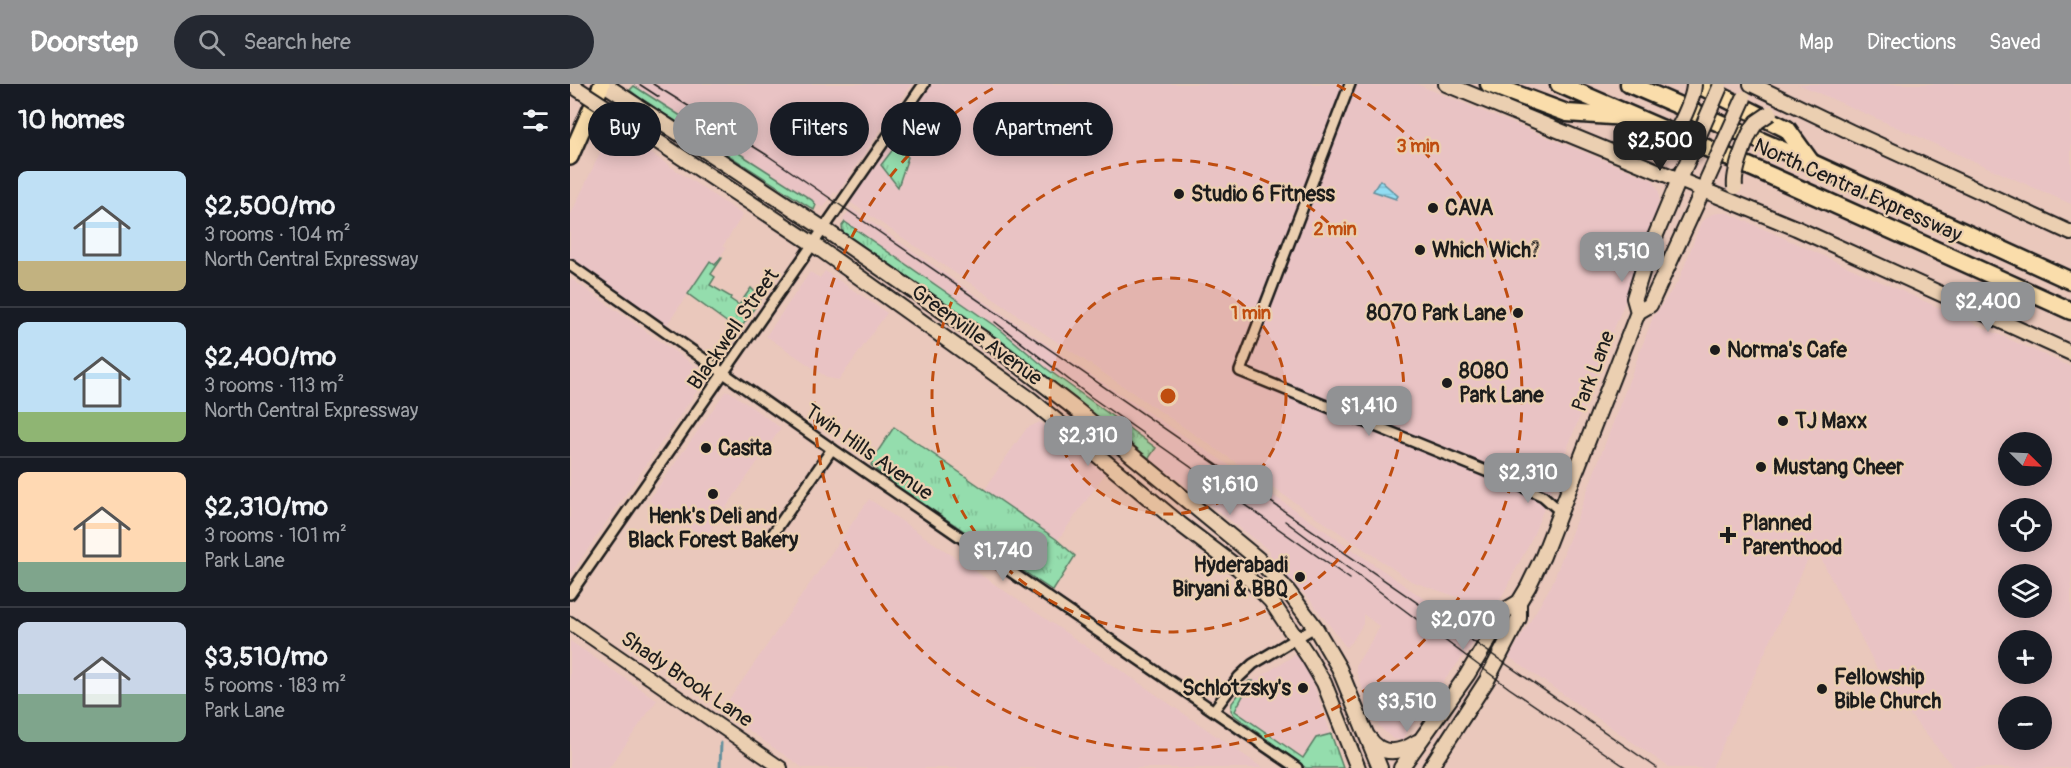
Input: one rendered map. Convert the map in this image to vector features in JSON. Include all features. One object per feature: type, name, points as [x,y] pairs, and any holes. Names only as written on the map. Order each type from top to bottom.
[{"type":"highway","points":[[1489,84],[1567,113],[1638,118]]},
{"type":"highway","name":"North Central Expressway","points":[[1559,84],[1790,184],[2071,311]]},
{"type":"highway","name":"North Central Expressway","points":[[1629,84],[1810,162],[2071,281]]},
{"type":"highway","points":[[1696,84],[1787,129],[1810,162]]},
{"type":"main road","name":"Greenville Avenue","points":[[603,84],[824,229],[995,346],[1258,559],[1287,590],[1315,627],[1339,668],[1380,768]]},
{"type":"main road","points":[[570,157],[603,84]]},
{"type":"main road","points":[[1446,84],[1640,163],[1682,173],[1743,206],[2071,353]]},
{"type":"main road","points":[[1640,163],[1657,157],[1671,142],[1696,84]]},
{"type":"main road","points":[[1750,84],[2071,233]]},
{"type":"main road","name":"Park Lane","points":[[1638,312],[1650,305],[1750,84]]},
{"type":"main road","name":"Greenville Avenue","points":[[570,85],[813,244],[1030,399],[1253,582],[1271,601],[1297,637],[1324,683],[1358,768]]},
{"type":"main road","name":"Park Lane","points":[[1430,768],[1487,681],[1519,618],[1519,602],[1543,556],[1638,312],[1634,297],[1647,256],[1720,86]]},
{"type":"main road","points":[[1743,206],[1735,188],[1736,169],[1753,128],[1770,113],[1794,106]]},
{"type":"main road","points":[[928,326],[950,327],[987,351],[995,346]]},
{"type":"main road","points":[[1060,423],[1072,407]]},
{"type":"main road","points":[[1180,524],[1194,507]]},
{"type":"main road","name":"Park Lane","points":[[1401,768],[1467,675],[1507,609],[1519,602]]},
{"type":"main road","points":[[1364,731],[1378,748],[1386,752],[1398,752],[1422,740]]},
{"type":"street","name":"Blackwell Street","points":[[570,594],[924,84]]},
{"type":"street","points":[[1350,84],[1240,371],[1508,480],[1543,496],[1560,511]]},
{"type":"street","name":"Twin Hills Avenue","points":[[570,265],[832,449],[1297,768]]},
{"type":"street","points":[[770,538],[832,449]]},
{"type":"street","name":"Shady Brook Lane","points":[[570,623],[780,768]]},
{"type":"street","points":[[1214,710],[1239,677],[1253,664],[1315,627]]},
{"type":"shaded area","points":[[632,84],[912,84],[900,102],[881,102],[881,129],[869,147],[869,102],[770,102],[770,156],[863,156],[837,194],[834,192],[824,207],[816,205],[741,156],[758,156],[758,102],[673,102],[673,111]]},
{"type":"shaded area","points":[[932,84],[1416,84],[1653,180],[1659,192],[1659,202],[1629,291],[1533,536],[1495,610],[1411,581],[847,200],[881,154],[881,156],[961,156],[961,102],[919,102]]},
{"type":"shaded area","points":[[1798,84],[2071,84],[2071,204]]},
{"type":"shaded area","points":[[598,156],[655,156],[743,215],[723,246],[726,248],[715,265],[710,262],[666,326],[570,259],[570,216]]},
{"type":"shaded area","points":[[851,208],[1073,363],[1226,463],[1426,600],[1473,619],[1480,635],[1402,740],[1393,739],[1380,727],[1371,711],[1356,671],[1356,665],[1380,627],[1363,614],[1363,624],[1346,647],[1311,601],[1269,558],[1270,551],[1149,458],[1156,447],[1047,369],[1002,331],[845,222],[843,220]]},
{"type":"shaded area","points":[[1728,213],[2071,367],[2071,768],[1954,768],[1886,686],[1819,555],[1807,561],[1712,768],[1670,768],[1509,657],[1552,584],[1653,317],[1679,280],[1701,222],[1712,214]]},
{"type":"shaded area","points":[[825,271],[887,313],[839,380],[828,378],[766,336],[810,272],[820,278]]},
{"type":"shaded area","points":[[570,278],[708,375],[570,575]]},
{"type":"shaded area","points":[[729,391],[781,428],[705,538],[649,500],[725,392]]},
{"type":"shaded area","points":[[1040,422],[1105,474],[1058,540],[984,491],[1027,428]]},
{"type":"shaded area","points":[[869,499],[1263,768],[803,768],[721,711]]},
{"type":"shaded area","points":[[570,641],[657,700],[609,768],[570,768]]},
{"type":"shaded area","points":[[1295,655],[1300,658],[1311,677],[1331,734],[1316,738],[1304,758],[1235,711],[1253,681]]},
{"type":"green space","points":[[634,86],[659,102],[646,102],[630,90]]},
{"type":"green space","points":[[661,103],[673,111],[673,120],[661,112]]},
{"type":"green space","points":[[730,156],[743,156],[812,200],[816,205],[814,210]]},
{"type":"green space","points":[[888,156],[908,157],[898,187],[881,165]]},
{"type":"green space","points":[[845,222],[1002,331],[1047,369],[1156,448],[1149,458],[1011,348],[843,232],[842,226]]},
{"type":"green space","points":[[721,257],[711,274],[715,277],[710,285],[731,297],[730,299],[739,305],[751,288],[761,298],[739,331],[688,294],[710,261],[715,265]]},
{"type":"green space","points":[[894,427],[1056,539],[1075,556],[1053,591],[888,480],[871,465]]},
{"type":"green space","points":[[1249,681],[1253,681],[1235,711],[1303,758],[1316,738],[1331,734],[1343,768],[1306,768],[1234,715],[1231,710],[1232,703]]},
{"type":"water","points":[[1380,180],[1398,196],[1396,199],[1373,191]]},
{"type":"waterway","points":[[720,768],[721,743]]},
{"type":"tram line","points":[[639,84],[659,97]]},
{"type":"tram line","points":[[653,84],[767,155],[1657,768]]},
{"type":"tram line","points":[[995,322],[1091,397],[1350,579]]},
{"type":"tram line","points":[[1285,521],[1509,688],[1627,768]]},
{"type":"place","name":"Studio 6 Fitness","points":[[1179,194]]},
{"type":"place","name":"CAVA","points":[[1433,208]]},
{"type":"place","name":"Which Wich?","points":[[1420,250]]},
{"type":"place","name":"8070 Park Lane","points":[[1518,313]]},
{"type":"place","name":"Norma's Cafe","points":[[1715,350]]},
{"type":"place","name":"8080 Park Lane","points":[[1447,383]]},
{"type":"place","name":"TJ Maxx","points":[[1783,421]]},
{"type":"place","name":"Casita","points":[[706,448]]},
{"type":"place","name":"Mustang Cheer","points":[[1761,467]]},
{"type":"place","name":"Henk's Deli and Black Forest Bakery","points":[[713,494]]},
{"type":"place","name":"Planned Parenthood","points":[[1728,535]]},
{"type":"place","name":"Hyderabadi Biryani & BBQ","points":[[1300,577]]},
{"type":"place","name":"Schlotzsky's","points":[[1303,688]]},
{"type":"place","name":"Fellowship Bible Church","points":[[1822,689]]}]
